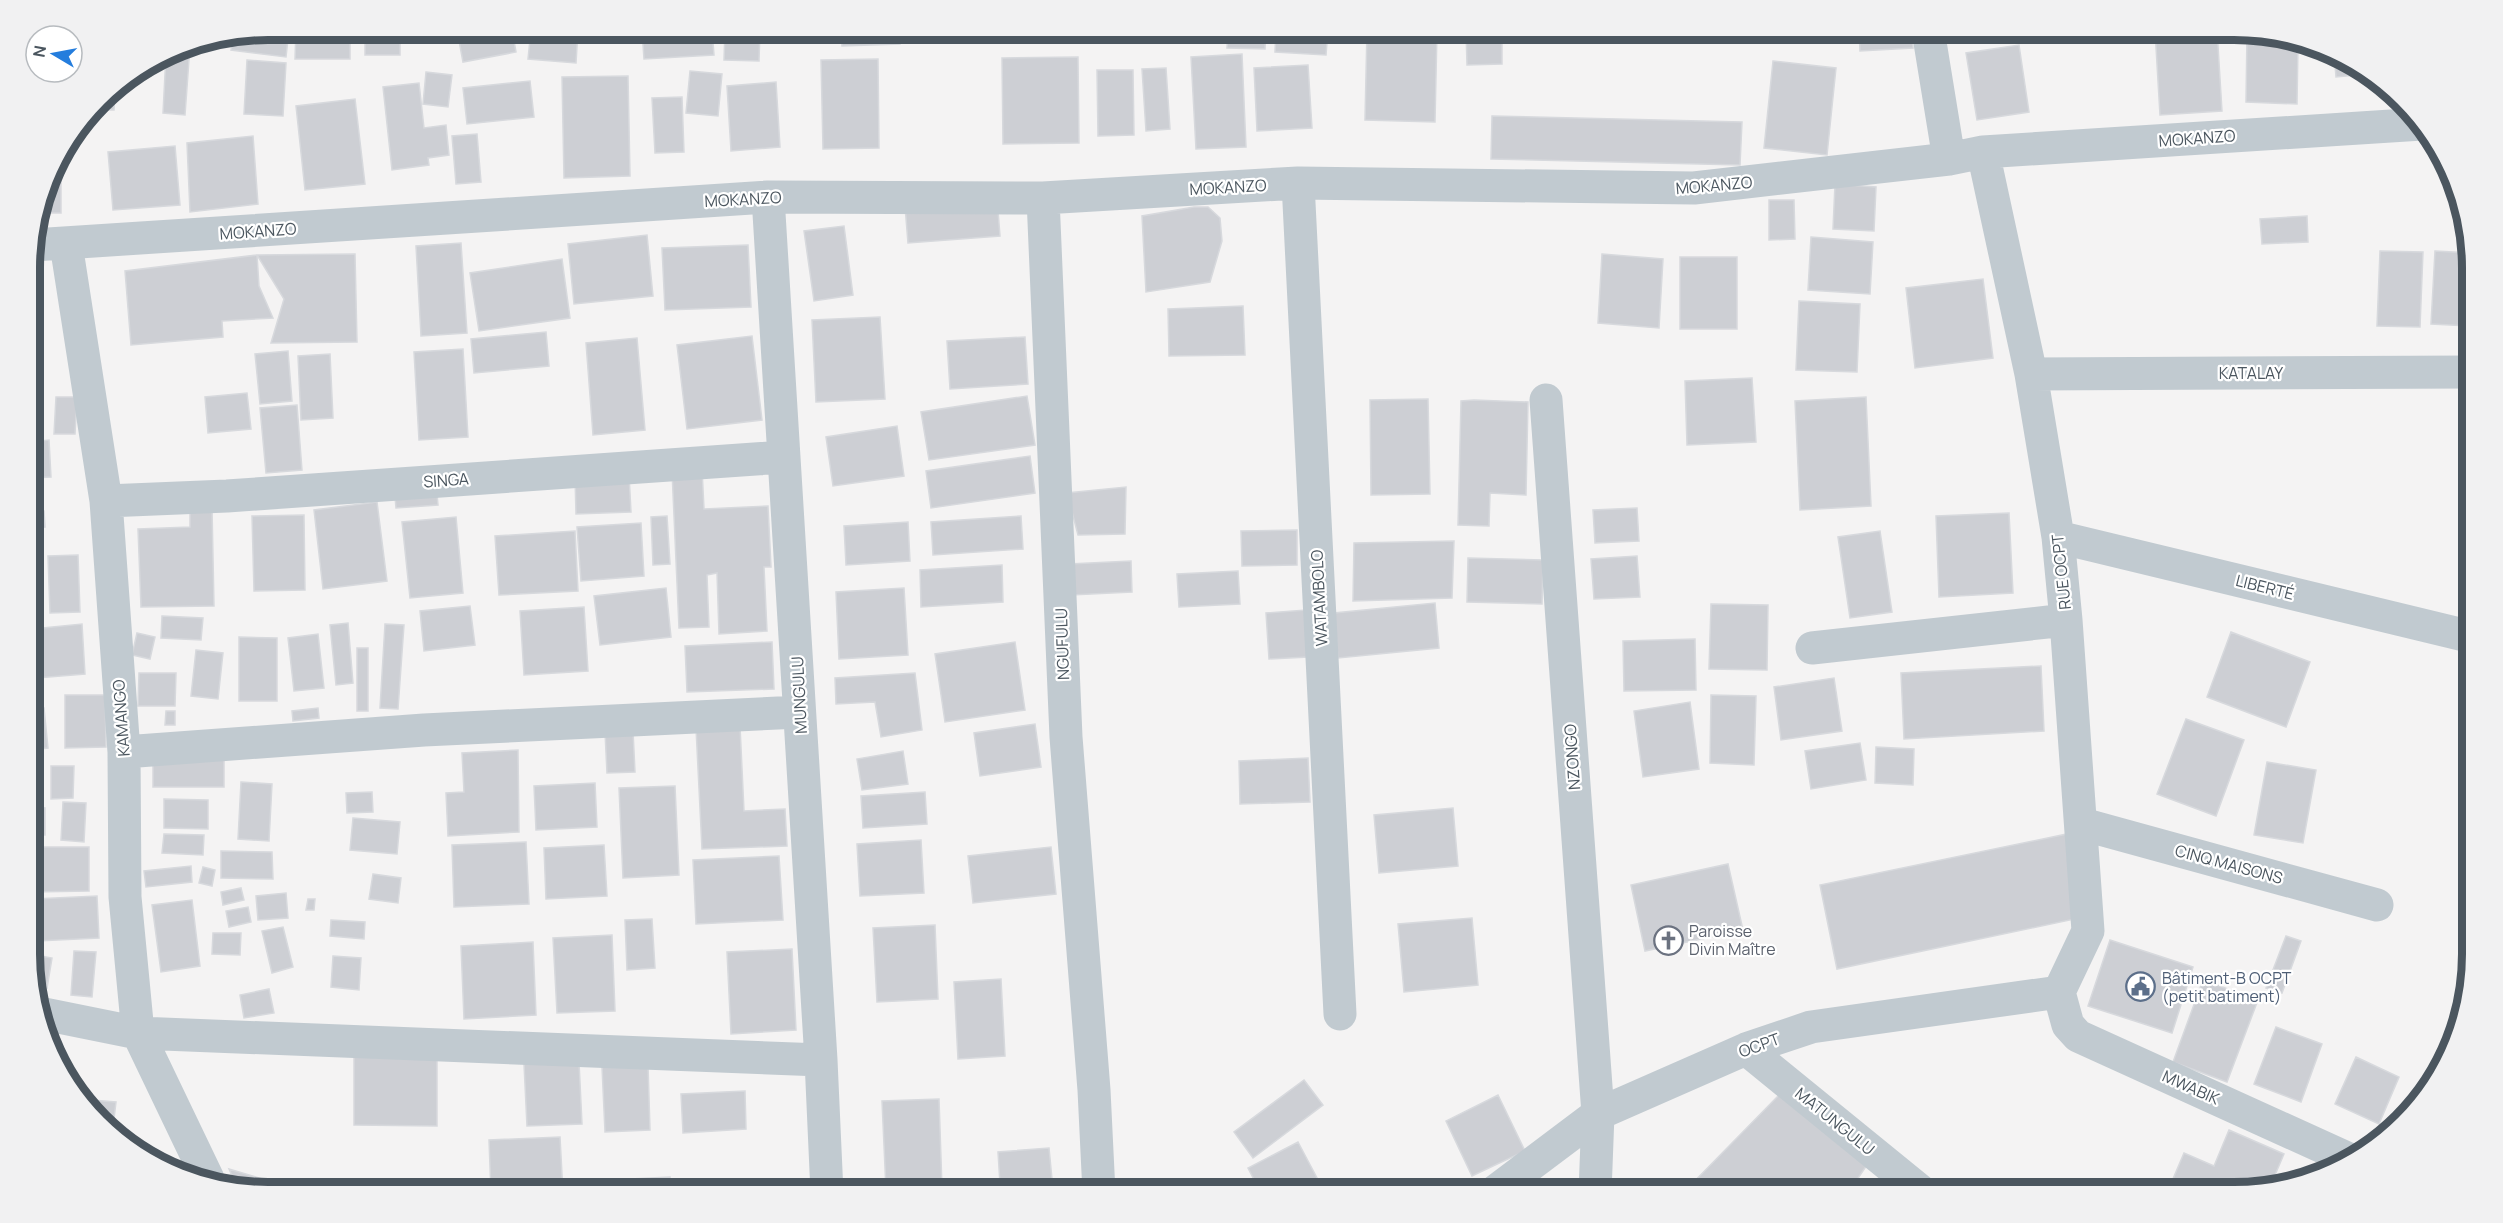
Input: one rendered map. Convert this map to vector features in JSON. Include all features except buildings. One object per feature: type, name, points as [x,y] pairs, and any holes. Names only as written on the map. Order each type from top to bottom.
[{"type":"street","points":[[1930,40],[1949,159]]},
{"type":"street","name":"MOKANZO","points":[[42,245],[768,197],[1043,198],[1298,183],[1682,189],[1949,159],[1983,152],[2411,125]]},
{"type":"street","name":"RUE OCPT","points":[[1983,152],[2031,374],[2058,537],[2066,620],[2088,932],[2059,992]]},
{"type":"street","name":"WATAMBOLO","points":[[1298,183],[1340,1014]]},
{"type":"street","name":"MUNGULU","points":[[768,197],[827,1182]]},
{"type":"street","name":"NGUFULU","points":[[1043,198],[1066,737],[1094,1090],[1098,1182]]},
{"type":"street","name":"KAMANGO","points":[[66,244],[106,501],[124,752],[125,897],[138,1033],[205,1173]]},
{"type":"street","name":"KATALAY","points":[[2031,374],[2462,372]]},
{"type":"street","name":"NZONGO","points":[[1546,400],[1598,1114],[1595,1182]]},
{"type":"street","name":"SINGA","points":[[106,501],[227,496],[784,457]]},
{"type":"street","name":"LIBERTÉ","points":[[2058,537],[2462,635]]},
{"type":"street","points":[[1812,648],[2066,620]]},
{"type":"street","points":[[124,752],[424,730],[800,712]]},
{"type":"street","name":"CINQ MAISONS","points":[[2082,824],[2377,905]]},
{"type":"street","name":"OCPT","points":[[1508,1182],[1598,1114],[1746,1049],[1811,1028],[2059,992]]},
{"type":"street","name":"MWABIK","points":[[2059,992],[2068,1025],[2078,1036],[2341,1156]]},
{"type":"street","points":[[49,1015],[138,1033],[821,1060]]},
{"type":"street","name":"MATUNGULU","points":[[1746,1049],[1909,1182]]},
{"type":"place","name":"Paroisse Divin Maître","points":[[1668,940]]},
{"type":"place","name":"Bâtiment-B OCPT (petit batiment)","points":[[2141,987]]}]
